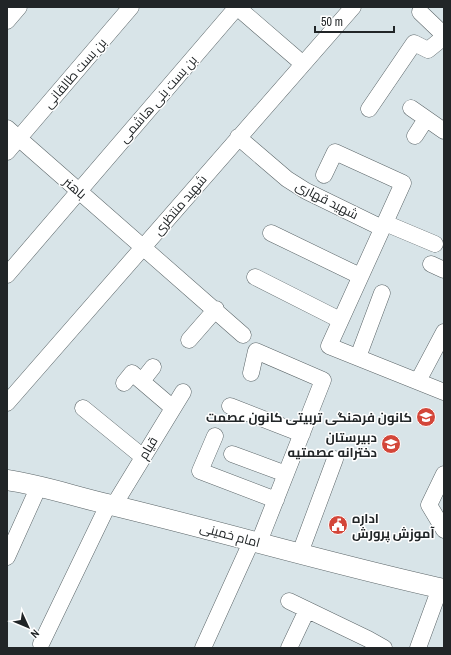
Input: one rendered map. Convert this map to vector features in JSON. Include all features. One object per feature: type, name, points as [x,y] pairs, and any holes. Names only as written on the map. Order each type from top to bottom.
[{"type":"main road","name":"امام خمینی","points":[[10,479],[300,553],[383,576],[442,588]]},
{"type":"street","points":[[7,21],[19,7]]},
{"type":"street","name":"بن بست طالقانی","points":[[7,152],[13,133],[131,7]]},
{"type":"street","points":[[237,7],[304,64]]},
{"type":"street","name":"بن بست بنی هاشمی","points":[[7,276],[237,7]]},
{"type":"street","name":"شهید منتظری","points":[[7,403],[144,249],[238,137],[304,64],[349,8]]},
{"type":"street","points":[[369,109],[414,43],[428,50],[444,36],[420,12]]},
{"type":"street","points":[[411,108],[444,131]]},
{"type":"street","points":[[415,136],[426,119]]},
{"type":"street","name":"باهنر","points":[[13,133],[243,335]]},
{"type":"street","name":"شهید قهاری","points":[[238,137],[287,179],[306,191],[384,225],[435,244]]},
{"type":"street","points":[[324,175],[335,152],[403,183],[329,346],[444,392]]},
{"type":"street","points":[[271,233],[360,276]]},
{"type":"street","points":[[255,277],[340,320]]},
{"type":"street","points":[[358,357],[382,293]]},
{"type":"street","points":[[189,340],[216,310]]},
{"type":"street","points":[[418,381],[444,332]]},
{"type":"street","points":[[203,648],[276,500],[323,380],[256,351],[251,373]]},
{"type":"street","points":[[142,381],[153,367]]},
{"type":"street","points":[[124,382],[132,373],[173,408]]},
{"type":"street","name":"قیام","points":[[41,644],[111,505],[183,392]]},
{"type":"street","points":[[230,406],[302,434]]},
{"type":"street","points":[[83,408],[143,457]]},
{"type":"street","points":[[215,436],[200,471],[276,500]]},
{"type":"street","points":[[232,454],[286,474]]},
{"type":"street","points":[[300,553],[334,459]]},
{"type":"street","points":[[444,474],[429,505],[444,530]]},
{"type":"street","points":[[7,557],[39,486]]},
{"type":"street","points":[[418,648],[442,588]]},
{"type":"street","points":[[289,601],[375,646]]},
{"type":"street","points":[[289,648],[307,610]]},
{"type":"place","name":"کانون فرهنگی تربیتی کانون عصمت","points":[[426,417]]},
{"type":"place","name":"دبیرستان دخترانه عصمتیه","points":[[391,444]]},
{"type":"place","name":"اداره آموزش پرورش","points":[[338,525]]}]
